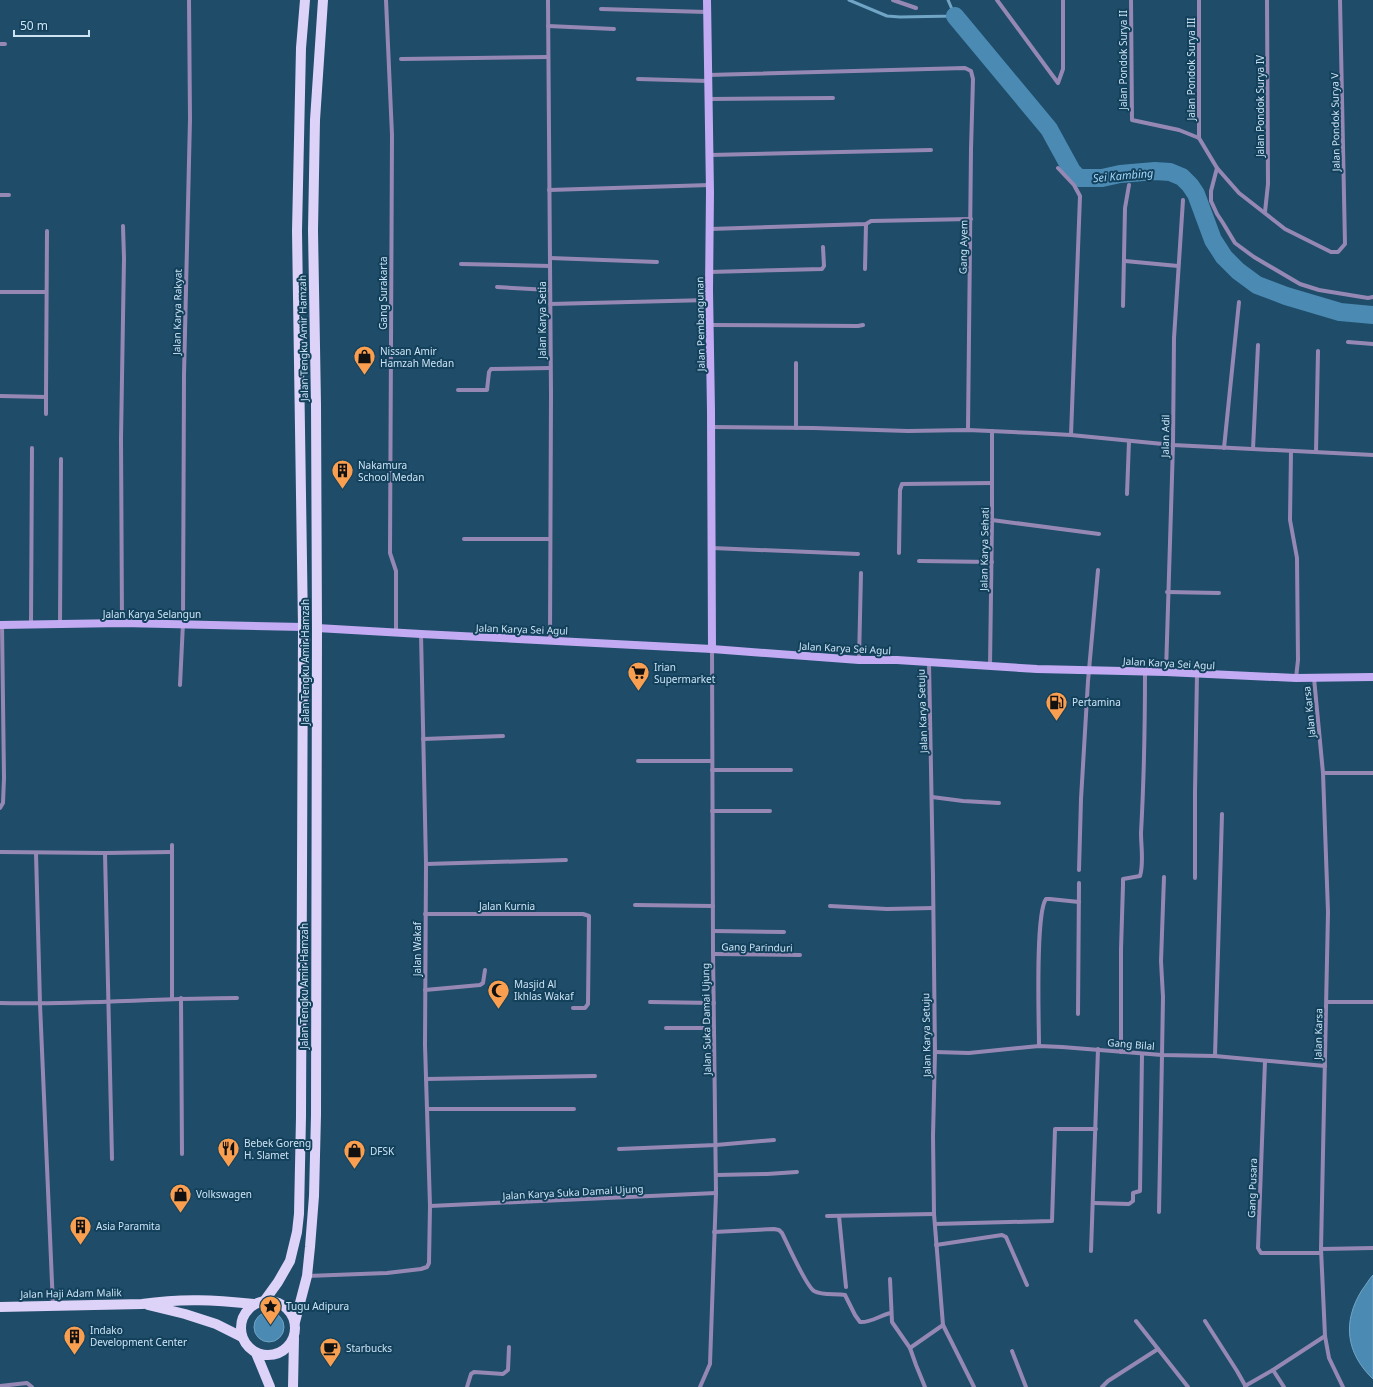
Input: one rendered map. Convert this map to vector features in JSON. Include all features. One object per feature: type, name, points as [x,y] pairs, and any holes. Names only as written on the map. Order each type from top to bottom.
[{"type":"main road","name":"Jalan Tengku Amir Hamzah","points":[[265,1300],[278,1282],[290,1261],[297,1232],[301,1117],[303,627],[297,231],[301,48],[305,0]]},
{"type":"main road","name":"Jalan Tengku Amir Hamzah","points":[[295,1322],[306,1276],[314,1196],[316,1107],[317,628],[313,230],[316,120],[323,0]]},
{"type":"main road","name":"Jalan Pembangunan","points":[[707,0],[710,185],[712,649]]},
{"type":"main road","points":[[297,231],[313,230]]},
{"type":"main road","points":[[298,334],[315,333]]},
{"type":"main road","name":"Jalan Karya Selangun","points":[[1,625],[183,623],[303,627]]},
{"type":"main road","name":"Jalan Karya Sei Agul","points":[[317,628],[712,649],[859,660],[897,660],[990,666],[1296,678],[1373,677]]},
{"type":"main road","points":[[302,927],[317,927]]},
{"type":"main road","name":"Jalan Haji Adam Malik","points":[[0,1307],[142,1304],[165,1300],[207,1299],[254,1304]]},
{"type":"main road","points":[[270,1387],[256,1353],[248,1346],[242,1337],[241,1328],[242,1318],[247,1310],[254,1304],[265,1300],[278,1302],[284,1306],[289,1310],[295,1322],[293,1387]]},
{"type":"main road","name":"Jalan Haji Adam Malik","points":[[142,1304],[186,1314],[208,1321],[242,1337]]},
{"type":"main road","points":[[256,1353],[267,1355],[278,1353],[287,1347],[294,1338]]},
{"type":"street","name":"Jalan Karya Rakyat","points":[[180,685],[183,623],[184,375],[190,119],[189,0]]},
{"type":"street","name":"Gang Surakarta","points":[[386,0],[392,135],[390,553],[396,571],[396,633]]},
{"type":"street","name":"Jalan Karya Setia","points":[[548,0],[550,640]]},
{"type":"street","points":[[893,0],[916,8]]},
{"type":"street","points":[[997,0],[1058,83],[1063,69],[1063,0]]},
{"type":"street","name":"Jalan Pondok Surya II","points":[[1131,0],[1132,120],[1179,130],[1199,138]]},
{"type":"street","name":"Jalan Pondok Surya III","points":[[1199,0],[1199,138]]},
{"type":"street","name":"Jalan Pondok Surya IV","points":[[1265,212],[1268,184],[1267,0]]},
{"type":"street","name":"Jalan Pondok Surya V","points":[[1265,212],[1285,228],[1331,252],[1338,252],[1345,244],[1340,0]]},
{"type":"street","points":[[601,9],[707,12]]},
{"type":"street","points":[[548,26],[614,29]]},
{"type":"street","points":[[0,44],[5,44]]},
{"type":"street","points":[[401,59],[548,57]]},
{"type":"street","name":"Gang Ayem","points":[[708,78],[965,68],[971,71],[973,79],[968,430]]},
{"type":"street","points":[[638,79],[708,78]]},
{"type":"street","points":[[708,99],[833,98]]},
{"type":"street","points":[[1199,138],[1217,168],[1239,193],[1265,212]]},
{"type":"street","points":[[709,154],[931,150]]},
{"type":"street","points":[[1058,168],[1074,185],[1080,196],[1071,434]]},
{"type":"street","points":[[1217,168],[1211,191],[1212,201],[1217,214],[1235,243],[1254,257],[1300,284],[1319,290],[1368,298],[1373,297]]},
{"type":"street","points":[[549,190],[710,185]]},
{"type":"street","points":[[1123,306],[1126,208],[1129,185]]},
{"type":"street","points":[[0,195],[9,195]]},
{"type":"street","name":"Jalan Adil","points":[[1166,672],[1167,592],[1173,445],[1174,338],[1183,200]]},
{"type":"street","points":[[710,229],[866,224],[871,221],[971,219]]},
{"type":"street","points":[[865,269],[866,224]]},
{"type":"street","points":[[122,623],[121,438],[124,258],[123,226]]},
{"type":"street","points":[[46,414],[47,231]]},
{"type":"street","points":[[710,272],[822,269],[824,266],[823,247]]},
{"type":"street","points":[[550,258],[657,262]]},
{"type":"street","points":[[1125,261],[1178,266]]},
{"type":"street","points":[[461,264],[550,266]]},
{"type":"street","points":[[497,287],[549,290]]},
{"type":"street","points":[[0,292],[46,292]]},
{"type":"street","points":[[550,304],[710,300]]},
{"type":"street","points":[[1224,448],[1239,302]]},
{"type":"street","points":[[710,325],[863,325]]},
{"type":"street","points":[[1348,342],[1373,344]]},
{"type":"street","points":[[1253,449],[1258,345]]},
{"type":"street","points":[[1316,452],[1318,351]]},
{"type":"street","points":[[796,363],[796,428]]},
{"type":"street","points":[[458,390],[487,390],[489,372],[491,369],[550,368]]},
{"type":"street","points":[[0,396],[46,397]]},
{"type":"street","points":[[711,427],[908,431],[968,430],[1071,434],[1173,445],[1373,454]]},
{"type":"street","name":"Jalan Karya Sehati","points":[[990,666],[992,432]]},
{"type":"street","points":[[1127,494],[1129,441]]},
{"type":"street","points":[[31,625],[32,448]]},
{"type":"street","points":[[1291,451],[1290,520],[1296,558],[1298,660],[1296,678]]},
{"type":"street","points":[[60,624],[61,459]]},
{"type":"street","points":[[899,553],[900,490],[902,484],[992,483]]},
{"type":"street","points":[[992,520],[1099,534]]},
{"type":"street","points":[[464,539],[550,539]]},
{"type":"street","points":[[711,548],[858,554]]},
{"type":"street","points":[[919,561],[992,562]]},
{"type":"street","points":[[1079,870],[1082,791],[1098,570]]},
{"type":"street","points":[[859,660],[860,573]]},
{"type":"street","points":[[1167,592],[1219,593]]},
{"type":"street","points":[[0,808],[3,802],[1,625]]},
{"type":"street","name":"Jalan Wakaf","points":[[306,1276],[387,1273],[425,1268],[429,1263],[430,1206],[426,1109],[425,990],[426,864],[421,634]]},
{"type":"street","name":"Jalan Suka Damai Ujung","points":[[700,1387],[710,1364],[716,1193],[712,931],[712,649]]},
{"type":"street","name":"Jalan Karya Setuju","points":[[929,662],[935,1052],[933,1136],[934,1214],[943,1325]]},
{"type":"street","points":[[1121,1052],[1122,885],[1123,879],[1140,876],[1142,868],[1141,842],[1145,672]]},
{"type":"street","points":[[1195,878],[1195,792],[1198,674]]},
{"type":"street","name":"Jalan Karsa","points":[[1314,678],[1323,773],[1328,912],[1321,1251],[1325,1336],[1329,1358],[1343,1387]]},
{"type":"street","points":[[423,739],[503,736]]},
{"type":"street","points":[[638,761],[712,761]]},
{"type":"street","points":[[712,770],[791,770]]},
{"type":"street","points":[[1323,773],[1373,773]]},
{"type":"street","points":[[932,797],[963,801],[1000,802]]},
{"type":"street","points":[[712,811],[770,811]]},
{"type":"street","points":[[1215,1056],[1222,814]]},
{"type":"street","points":[[172,845],[172,999]]},
{"type":"street","points":[[0,852],[105,854],[172,852]]},
{"type":"street","points":[[36,853],[40,1004],[53,1306]]},
{"type":"street","points":[[105,854],[112,1159]]},
{"type":"street","points":[[426,864],[566,860]]},
{"type":"street","points":[[1159,1212],[1164,877]]},
{"type":"street","points":[[1078,1014],[1079,883]]},
{"type":"street","points":[[1039,1046],[1038,985],[1041,917],[1044,903],[1046,900],[1050,899],[1079,902]]},
{"type":"street","points":[[635,905],[713,906]]},
{"type":"street","points":[[830,906],[887,909],[933,908]]},
{"type":"street","name":"Jalan Kurnia","points":[[425,914],[583,914],[589,916],[588,1004],[585,1008],[573,1008]]},
{"type":"street","points":[[712,931],[784,932]]},
{"type":"street","name":"Gang Parinduri","points":[[713,954],[800,955]]},
{"type":"street","points":[[425,990],[480,985],[484,981],[485,970]]},
{"type":"street","points":[[181,998],[182,1154]]},
{"type":"street","points":[[0,1003],[40,1004],[181,998],[237,998]]},
{"type":"street","points":[[650,1002],[714,1003]]},
{"type":"street","points":[[1327,1002],[1373,1002]]},
{"type":"street","points":[[666,1028],[714,1028]]},
{"type":"street","name":"Gang Bilal","points":[[935,1052],[970,1053],[1039,1046],[1098,1049],[1142,1054],[1215,1056],[1326,1066]]},
{"type":"street","points":[[1091,1251],[1094,1203],[1098,1049]]},
{"type":"street","points":[[1094,1203],[1129,1204],[1133,1201],[1133,1193],[1140,1191],[1142,1054]]},
{"type":"street","name":"Gang Pusara","points":[[1265,1061],[1258,1248],[1261,1253],[1321,1251]]},
{"type":"street","points":[[426,1079],[595,1076]]},
{"type":"street","points":[[426,1109],[574,1110]]},
{"type":"street","points":[[935,1224],[1052,1220],[1055,1129],[1096,1128]]},
{"type":"street","points":[[619,1149],[716,1145],[774,1140]]},
{"type":"street","points":[[716,1175],[796,1172]]},
{"type":"street","name":"Jalan Karya Suka Damai Ujung","points":[[430,1206],[716,1193]]},
{"type":"street","points":[[827,1216],[934,1214]]},
{"type":"street","points":[[839,1216],[846,1287]]},
{"type":"street","points":[[714,1232],[779,1230],[782,1233],[792,1256],[809,1286],[814,1290],[824,1293],[846,1295],[855,1315],[860,1322],[868,1322],[882,1314],[891,1313]]},
{"type":"street","points":[[936,1245],[1002,1235],[1006,1237],[1027,1284]]},
{"type":"street","points":[[1321,1251],[1373,1248]]},
{"type":"street","points":[[890,1279],[892,1322],[910,1348],[925,1387]]},
{"type":"street","points":[[1136,1321],[1188,1387]]},
{"type":"street","points":[[1205,1321],[1246,1386],[1325,1336]]},
{"type":"street","points":[[910,1348],[943,1325],[974,1387]]},
{"type":"street","points":[[467,1387],[468,1380],[474,1372],[503,1374],[508,1370],[509,1347]]},
{"type":"street","points":[[1102,1387],[1108,1381],[1158,1349]]},
{"type":"street","points":[[1012,1351],[1026,1387]]},
{"type":"street","points":[[1273,1370],[1284,1387]]},
{"type":"street","points":[[0,1386],[27,1383],[32,1387]]},
{"type":"water","points":[[1373,1275],[1373,1379],[1357,1359],[1352,1348],[1350,1325],[1351,1314],[1356,1302],[1362,1290]]},
{"type":"water","points":[[269,1312],[275,1313],[283,1321],[283,1333],[275,1341],[269,1342],[263,1341],[255,1333],[254,1327],[255,1321],[263,1313]]},
{"type":"waterway","points":[[849,0],[887,16],[955,16],[948,0]]},
{"type":"waterway","name":"Sei Kambing","points":[[955,16],[1049,129],[1072,171],[1079,178],[1102,178],[1120,174],[1155,171],[1170,172],[1182,177],[1196,194],[1213,240],[1224,257],[1238,271],[1257,285],[1286,296],[1340,312],[1373,315]]},
{"type":"place","name":"Nissan Amir Hamzah Medan","points":[[364,376]]},
{"type":"place","name":"Nakamura School Medan","points":[[343,490]]},
{"type":"place","name":"Irian Supermarket","points":[[638,692]]},
{"type":"place","name":"Pertamina","points":[[1057,722]]},
{"type":"place","name":"Masjid Al Ikhlas Wakaf","points":[[499,1010]]},
{"type":"place","name":"Bebek Goreng H. Slamet","points":[[229,1168]]},
{"type":"place","name":"DFSK","points":[[355,1170]]},
{"type":"place","name":"Volkswagen","points":[[180,1214]]},
{"type":"place","name":"Asia Paramita","points":[[81,1246]]},
{"type":"place","name":"Tugu Adipura","points":[[270,1326]]},
{"type":"place","name":"Indako Development Center","points":[[75,1356]]},
{"type":"place","name":"Starbucks","points":[[330,1368]]}]
